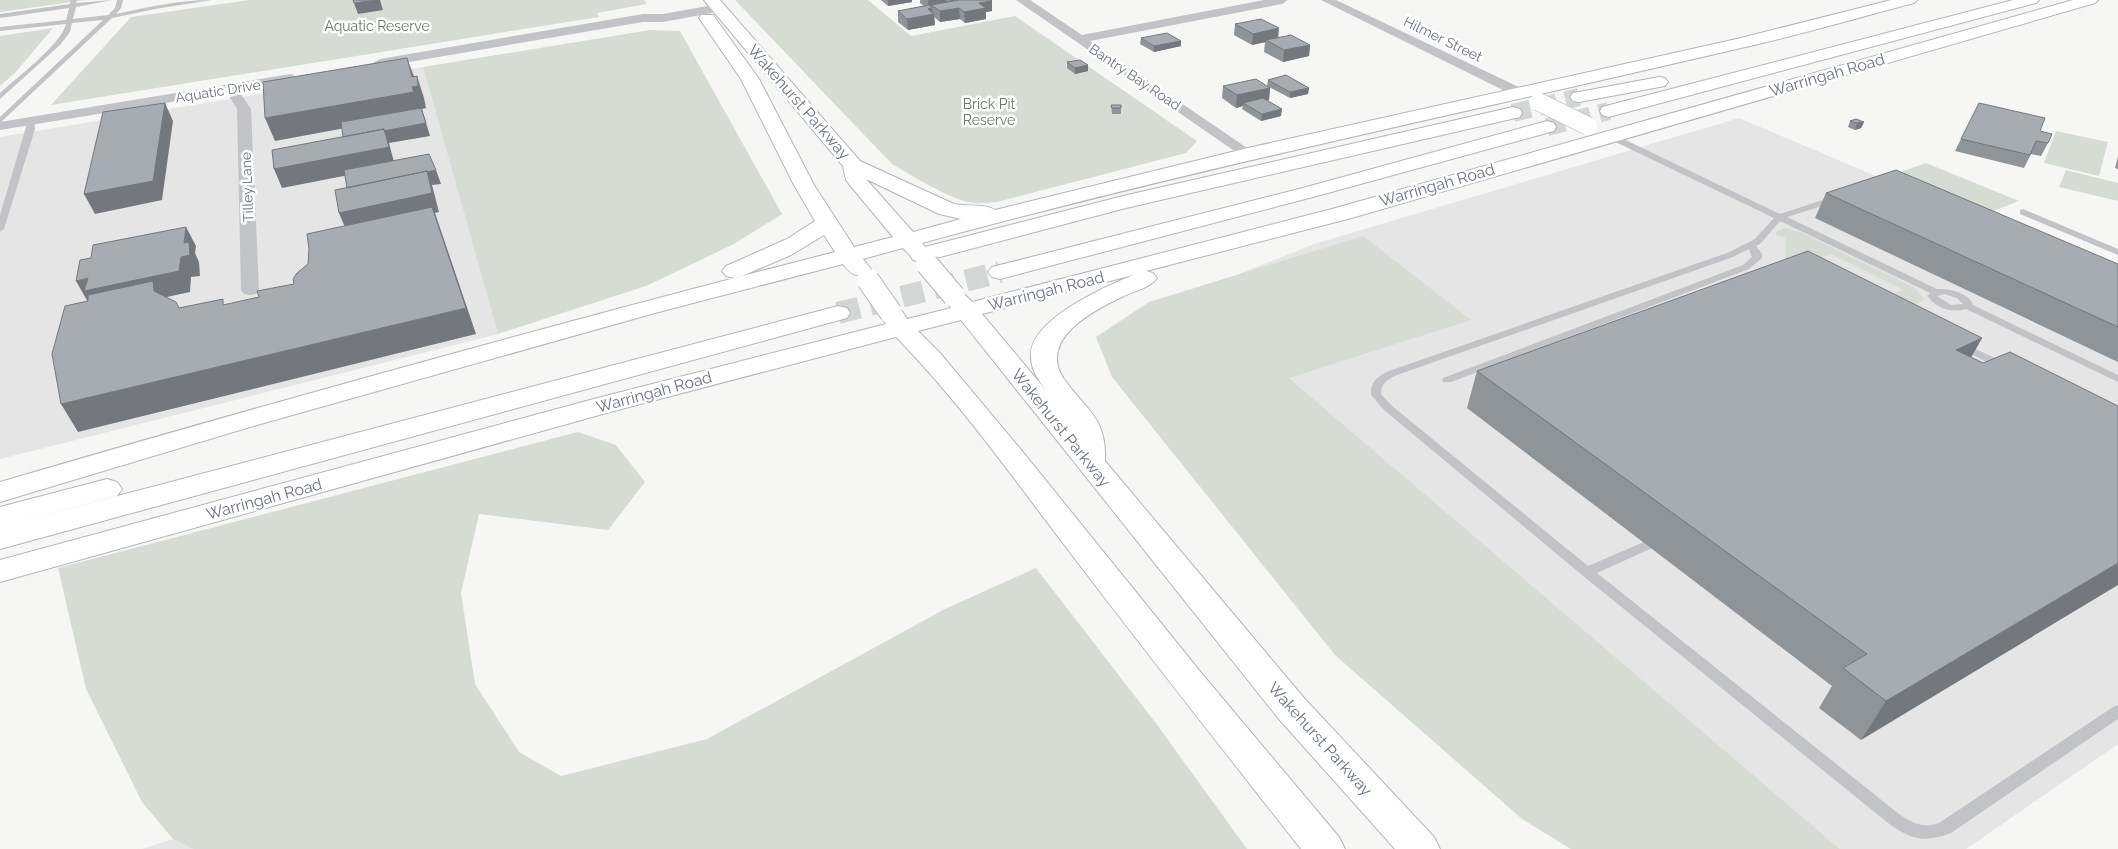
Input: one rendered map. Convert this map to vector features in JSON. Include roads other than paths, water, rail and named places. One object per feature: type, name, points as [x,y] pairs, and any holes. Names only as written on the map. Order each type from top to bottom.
[{"type":"main road","points":[[853,165],[932,202],[964,213],[984,214],[1033,206],[1248,154],[1742,43],[1909,0]]},
{"type":"main road","name":"Warringah Road","points":[[1583,101],[1705,74],[1994,0]]},
{"type":"main road","name":"Warringah Road","points":[[1609,112],[2031,0]]},
{"type":"main road","name":"Warringah Road","points":[[0,571],[590,409],[896,321],[960,304],[1190,254],[1340,214],[2090,0]]},
{"type":"main road","name":"Wakehurst Parkway","points":[[703,4],[853,165],[856,180],[919,253],[1291,708],[1420,849]]},
{"type":"main road","name":"Wakehurst Parkway","points":[[703,4],[750,79],[804,185],[827,222],[896,321],[927,353],[1012,457],[1191,685],[1325,849]]},
{"type":"main road","points":[[1520,92],[1532,115]]},
{"type":"main road","points":[[0,492],[247,419],[646,308],[859,269],[1124,202],[1532,115],[1588,126],[1610,136]]},
{"type":"main road","name":"Warringah Road","points":[[992,266],[1306,193],[1532,115]]},
{"type":"main road","points":[[919,253],[1033,206]]},
{"type":"main road","points":[[646,308],[797,243],[813,234],[827,222]]},
{"type":"main road","points":[[1091,465],[1094,447],[1089,427],[1047,372],[1043,359],[1047,340],[1069,318],[1090,304],[1172,266],[1190,254]]},
{"type":"main road","name":"Warringah Road","points":[[0,517],[834,306],[0,538]]},
{"type":"street","name":"Bantry Bay Road","points":[[1022,0],[1248,154]]},
{"type":"street","points":[[1080,39],[1282,0]]},
{"type":"street","name":"Hilmer Street","points":[[1327,0],[1520,92]]},
{"type":"street","points":[[643,18],[663,18],[703,4]]},
{"type":"street","points":[[370,65],[643,18],[678,7],[703,4]]},
{"type":"street","name":"Aquatic Drive","points":[[0,126],[302,76]]},
{"type":"street","name":"Tilley Lane","points":[[231,88],[244,109],[250,290]]},
{"type":"lane","points":[[0,16],[73,3],[110,0]]},
{"type":"lane","points":[[0,121],[118,8],[120,0]]},
{"type":"lane","points":[[0,29],[69,22],[209,0]]},
{"type":"lane","points":[[0,97],[58,44],[66,32],[73,3]]},
{"type":"lane","points":[[0,229],[31,129],[31,122]]},
{"type":"lane","points":[[1610,136],[1936,292],[1965,294],[1968,301],[1967,306]]},
{"type":"lane","points":[[1843,197],[1779,217],[1763,236],[1751,246],[1730,255],[1393,373],[1379,381],[1376,385],[1376,395],[1388,408],[1587,572],[1902,825],[1930,834],[1945,828],[2118,711]]},
{"type":"lane","points":[[2023,212],[2118,252]]},
{"type":"lane","points":[[1447,380],[1746,267],[1757,258],[1757,254],[1751,246]]},
{"type":"lane","points":[[1936,292],[1932,296],[1936,305],[1953,308],[1967,306],[2118,379]]},
{"type":"lane","points":[[1949,339],[2009,369]]},
{"type":"lane","points":[[1587,572],[1648,545]]},
{"type":"tunnel","points":[[1513,113],[1579,97]]},
{"type":"tunnel","points":[[1547,127],[1609,111]]},
{"type":"tunnel","points":[[838,313],[1000,272]]},
{"type":"park label","name":"Aquatic Reserve","points":[[377,26]]},
{"type":"park label","name":"Brick Pit Reserve","points":[[989,112]]}]
